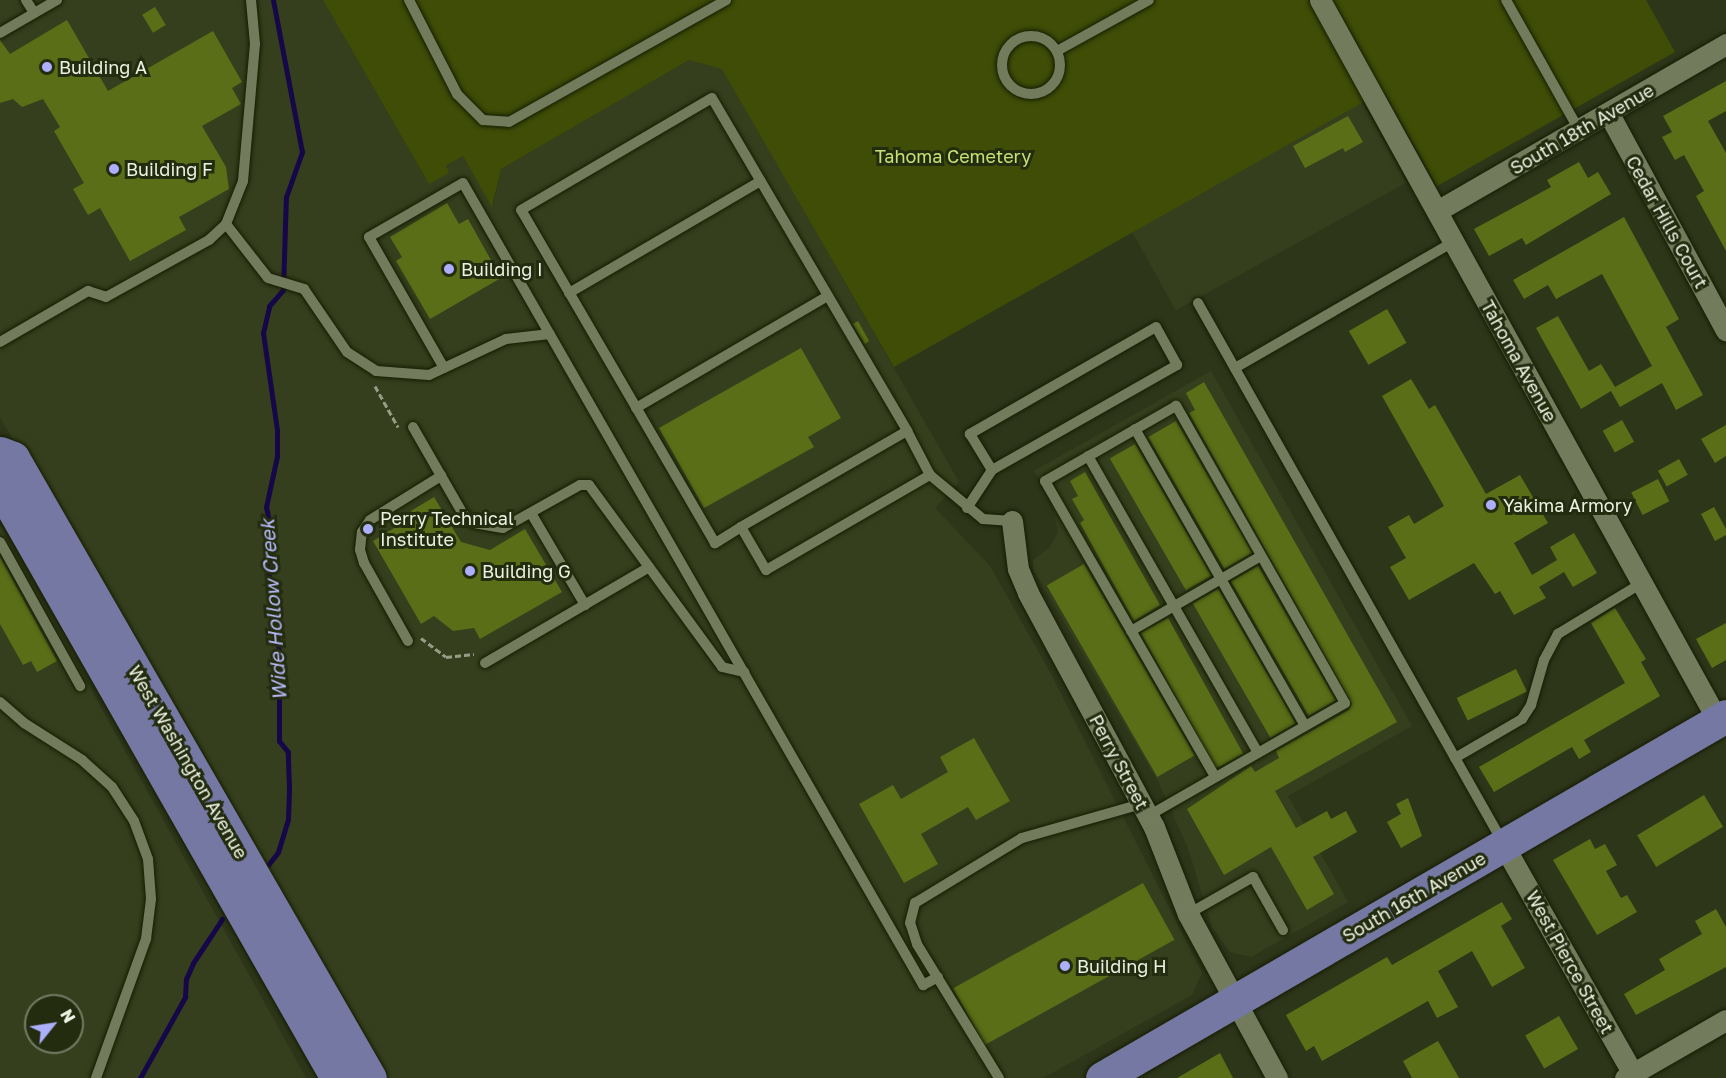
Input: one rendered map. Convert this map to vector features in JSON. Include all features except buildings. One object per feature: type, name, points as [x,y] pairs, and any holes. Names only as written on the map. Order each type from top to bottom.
[{"type":"main road","name":"West Washington Avenue","points":[[0,453],[13,458],[370,1078]]},
{"type":"main road","name":"West Washington Avenue","points":[[0,486],[337,1078]]},
{"type":"main road","name":"South 16th Avenue","points":[[1102,1078],[1722,719]]},
{"type":"street","name":"Tahoma Avenue","points":[[1320,0],[1641,583],[1722,719]]},
{"type":"street","name":"South 18th Avenue","points":[[1437,211],[1609,114],[1726,44]]},
{"type":"street","name":"Cedar Hills Court","points":[[1609,114],[1726,330]]},
{"type":"street","name":"Perry Street","points":[[1012,522],[1018,569],[1028,593],[1145,810],[1188,914],[1237,999],[1277,1078]]},
{"type":"street","name":"West Pierce Street","points":[[1504,846],[1631,1076]]},
{"type":"street","points":[[1631,1076],[1726,1020]]},
{"type":"lane","points":[[26,0],[34,14]]},
{"type":"lane","points":[[0,33],[57,0]]},
{"type":"lane","points":[[0,342],[88,291],[106,297],[209,240],[226,224],[243,181],[255,44],[251,0]]},
{"type":"lane","points":[[409,0],[457,94],[483,120],[509,122],[726,0]]},
{"type":"lane","points":[[1057,51],[1149,0]]},
{"type":"lane","points":[[1506,0],[1579,131]]},
{"type":"lane","points":[[1043,38],[1057,51],[1060,60],[1057,79],[1043,92],[1023,94],[1007,82],[1002,63],[1016,40],[1043,38]]},
{"type":"lane","points":[[907,431],[715,543],[521,210],[712,98],[907,431],[930,475],[983,519],[1012,522]]},
{"type":"lane","points":[[569,293],[761,182]]},
{"type":"lane","points":[[444,368],[369,237],[464,183],[923,985],[938,977]]},
{"type":"lane","points":[[226,224],[263,272],[275,281],[292,283],[315,301],[347,352],[376,371],[408,376],[429,375],[506,339],[550,334]]},
{"type":"lane","points":[[1235,368],[1454,242]]},
{"type":"lane","points":[[636,408],[828,296]]},
{"type":"lane","points":[[1198,303],[1504,846]]},
{"type":"lane","points":[[967,508],[992,470],[1177,365],[1156,327],[970,434],[992,470]]},
{"type":"lane","points":[[999,1078],[938,977],[910,923],[915,903],[1022,838],[1145,810],[1215,777],[1345,703],[1176,406],[1045,481],[1215,777]]},
{"type":"lane","points":[[413,427],[463,514],[474,523],[503,528],[580,485],[589,485],[722,667],[744,672]]},
{"type":"lane","points":[[1135,429],[1305,726]]},
{"type":"lane","points":[[1088,456],[1258,753]]},
{"type":"lane","points":[[741,527],[766,570],[930,475]]},
{"type":"lane","points":[[408,641],[364,563],[360,543],[370,520],[441,476]]},
{"type":"lane","points":[[531,513],[585,605]]},
{"type":"lane","points":[[0,542],[80,686]]},
{"type":"lane","points":[[1131,631],[1261,556]]},
{"type":"lane","points":[[485,663],[649,567]]},
{"type":"lane","points":[[1455,758],[1522,719],[1531,705],[1548,650],[1558,634],[1641,583]]},
{"type":"lane","points":[[0,702],[24,723],[82,759],[112,787],[134,821],[148,859],[152,899],[146,939],[96,1078]]},
{"type":"lane","points":[[1188,914],[1253,877],[1283,930]]},
{"type":"path","points":[[408,641],[418,635],[446,657],[460,658],[479,651],[485,663]]},
{"type":"shaded area","name":"Perry Technical Institute","points":[[0,0],[323,0],[429,184],[449,173],[446,167],[463,156],[493,206],[501,169],[689,60],[723,69],[959,482],[935,508],[990,566],[1050,672],[1202,973],[1192,995],[1043,1078],[383,1078],[258,870],[0,417]]},
{"type":"shaded area","points":[[1362,102],[1407,182],[1176,310],[1131,230]]},
{"type":"shaded area","points":[[1211,371],[1412,726],[1288,796],[1348,902],[1251,957],[1230,952],[1212,927],[1189,851],[1159,783],[1034,571],[1033,560],[1049,548],[1058,533],[1052,502],[1034,471]]},
{"type":"shaded area","points":[[0,525],[306,1078],[0,1078]]},
{"type":"green space","name":"Tahoma Cemetery","points":[[323,0],[1646,0],[1675,52],[1437,186],[1383,91],[894,367],[722,69],[689,60],[501,169],[492,207],[463,156],[446,166],[449,173],[429,184]]},
{"type":"waterway","name":"Wide Hollow Creek","points":[[268,865],[278,852],[288,819],[289,788],[288,752],[279,741],[279,652],[267,563],[271,532],[266,507],[277,456],[277,430],[263,333],[269,306],[283,290],[286,197],[302,152],[273,0]]},
{"type":"waterway","name":"Wide Hollow Creek","points":[[140,1078],[185,997],[186,979],[193,963],[222,919]]},
{"type":"place","name":"Building A","points":[[47,67]]},
{"type":"place","name":"Building F","points":[[114,169]]},
{"type":"place","name":"Building I","points":[[449,269]]},
{"type":"place","name":"Yakima Armory","points":[[1491,505]]},
{"type":"place","name":"Perry Technical Institute","points":[[368,529]]},
{"type":"place","name":"Building G","points":[[470,571]]},
{"type":"place","name":"Building H","points":[[1065,966]]}]
